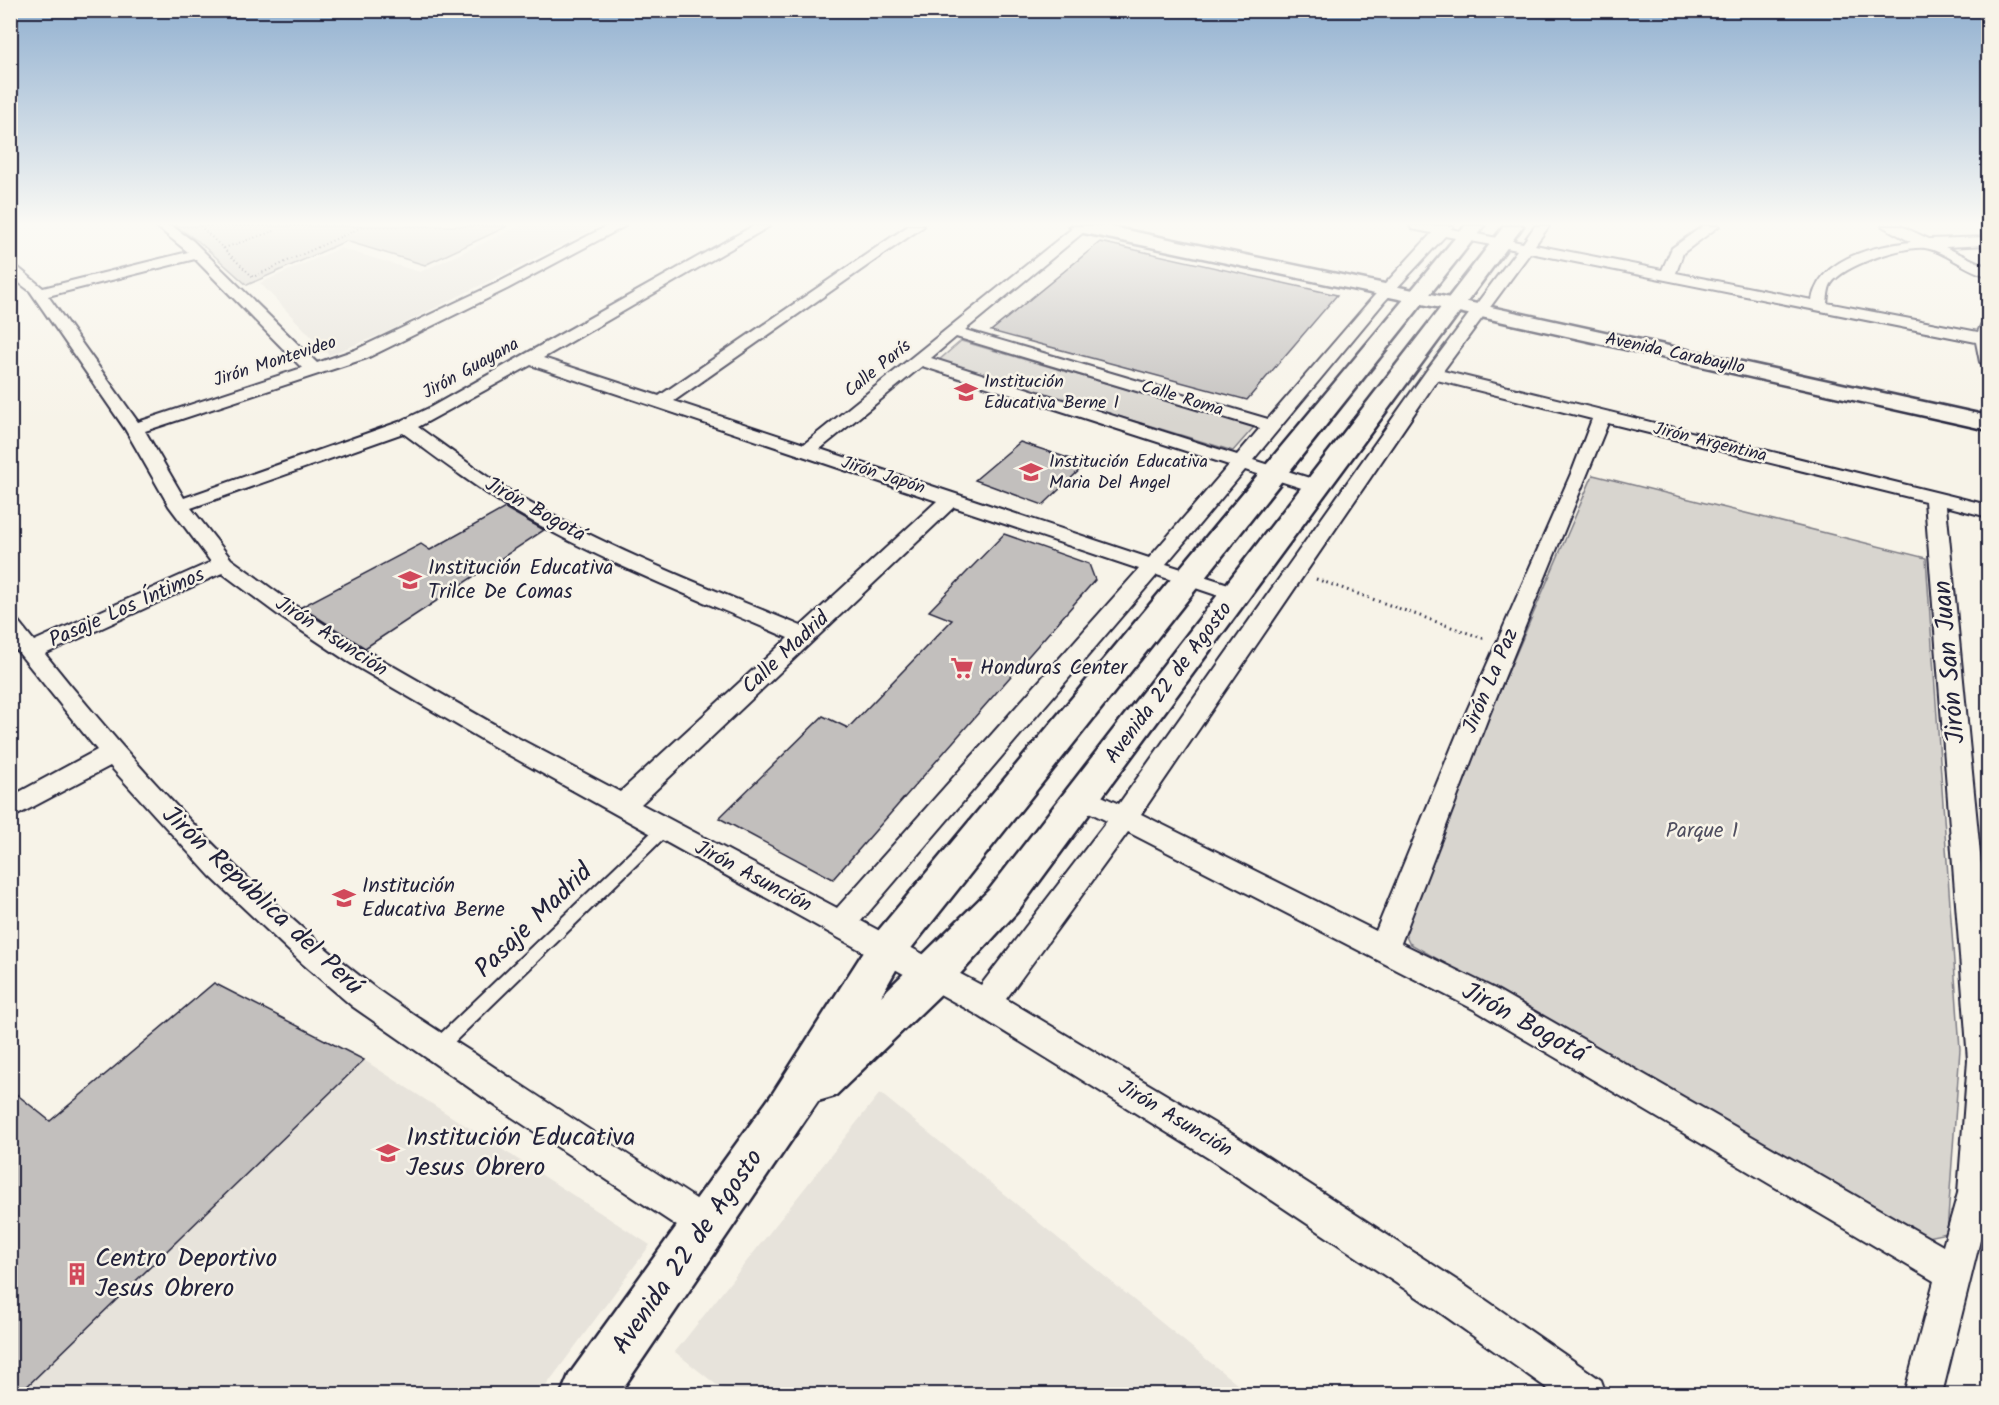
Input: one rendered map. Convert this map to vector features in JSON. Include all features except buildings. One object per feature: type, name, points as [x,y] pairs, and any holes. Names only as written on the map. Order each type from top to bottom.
[{"type":"main road","name":"Avenida 22 de Agosto","points":[[588,1395],[789,1108],[887,949],[1275,473],[1406,292]]},
{"type":"main road","name":"Avenida Carabayllo","points":[[1430,292],[1989,423]]},
{"type":"main road","name":"Avenida 22 de Agosto","points":[[789,1108],[933,974],[1003,901],[1315,486],[1478,292]]},
{"type":"main road","name":"Avenida Carabayllo","points":[[1472,301],[1989,404]]},
{"type":"street","points":[[39,294],[49,292]]},
{"type":"street","points":[[236,292],[314,370]]},
{"type":"street","name":"Jirón Montevideo","points":[[134,429],[361,354],[489,292]]},
{"type":"street","name":"Jirón Guayana","points":[[179,506],[405,426],[437,411],[649,292]]},
{"type":"street","points":[[661,402],[822,292]]},
{"type":"street","name":"Calle París","points":[[806,451],[1003,292]]},
{"type":"street","name":"Avenida 22 de Agosto","points":[[841,924],[1272,426],[1404,292]]},
{"type":"street","points":[[1746,292],[1987,334],[1989,362]]},
{"type":"street","points":[[1819,306],[1823,292]]},
{"type":"street","name":"Jirón Asunción","points":[[39,294],[134,429],[179,506],[224,564],[290,612],[355,655],[621,807],[985,1003],[1225,1149],[1451,1298],[1587,1395]]},
{"type":"street","name":"Avenida 22 de Agosto","points":[[985,1003],[1124,818],[1433,374],[1472,301]]},
{"type":"street","name":"Calle Roma","points":[[955,332],[1272,426]]},
{"type":"street","name":"Jirón Japón","points":[[531,359],[1236,594]]},
{"type":"street","name":"Calle Roma","points":[[921,360],[1315,486]]},
{"type":"street","name":"Jirón Argentina","points":[[1433,374],[1989,511]]},
{"type":"street","name":"Jirón La Paz","points":[[1384,948],[1505,646],[1582,469],[1602,417]]},
{"type":"street","name":"Jirón Bogotá","points":[[405,426],[494,490],[549,521],[642,567],[805,636]]},
{"type":"street","name":"Jirón San Juan","points":[[1923,1395],[1975,1193],[1984,1060],[1935,498]]},
{"type":"street","name":"Calle Madrid","points":[[621,807],[951,499]]},
{"type":"street","name":"Pasaje Los Íntimos","points":[[30,652],[224,564]]},
{"type":"street","name":"Jirón República del Perú","points":[[10,627],[113,753],[176,824],[290,934],[364,997],[518,1103],[707,1226]]},
{"type":"street","points":[[10,809],[113,753]]},
{"type":"street","name":"Jirón Bogotá","points":[[1082,797],[1486,1000],[1954,1272]]},
{"type":"lane","name":"Pasaje Madrid","points":[[438,1047],[663,830]]},
{"type":"path","points":[[1295,572],[1505,646]]},
{"type":"shaded area","points":[[268,292],[468,292],[385,333],[329,355]]},
{"type":"shaded area","name":"Institución Educativa Jesus Obrero","points":[[364,1060],[650,1245],[540,1394],[18,1394]]},
{"type":"shaded area","points":[[880,1093],[1249,1394],[728,1394],[675,1352]]},
{"type":"green space","points":[[961,341],[1255,426],[1233,451],[938,361]]},
{"type":"green space","name":"Parque 1","points":[[1593,475],[1926,558],[1960,1049],[1947,1233],[1927,1237],[1409,943],[1400,923]]},
{"type":"place","name":"Institución Educativa Berne I","points":[[966,392]]},
{"type":"place","name":"Institución Educativa Maria Del Angel","points":[[1031,472]]},
{"type":"place","name":"Institución Educativa Trilce De Comas","points":[[410,580]]},
{"type":"place","name":"Honduras Center","points":[[962,668]]},
{"type":"place","name":"Institución Educativa Berne","points":[[344,898]]},
{"type":"place","name":"Institución Educativa Jesus Obrero","points":[[388,1153]]},
{"type":"place","name":"Centro Deportivo Jesus Obrero","points":[[77,1274]]}]
